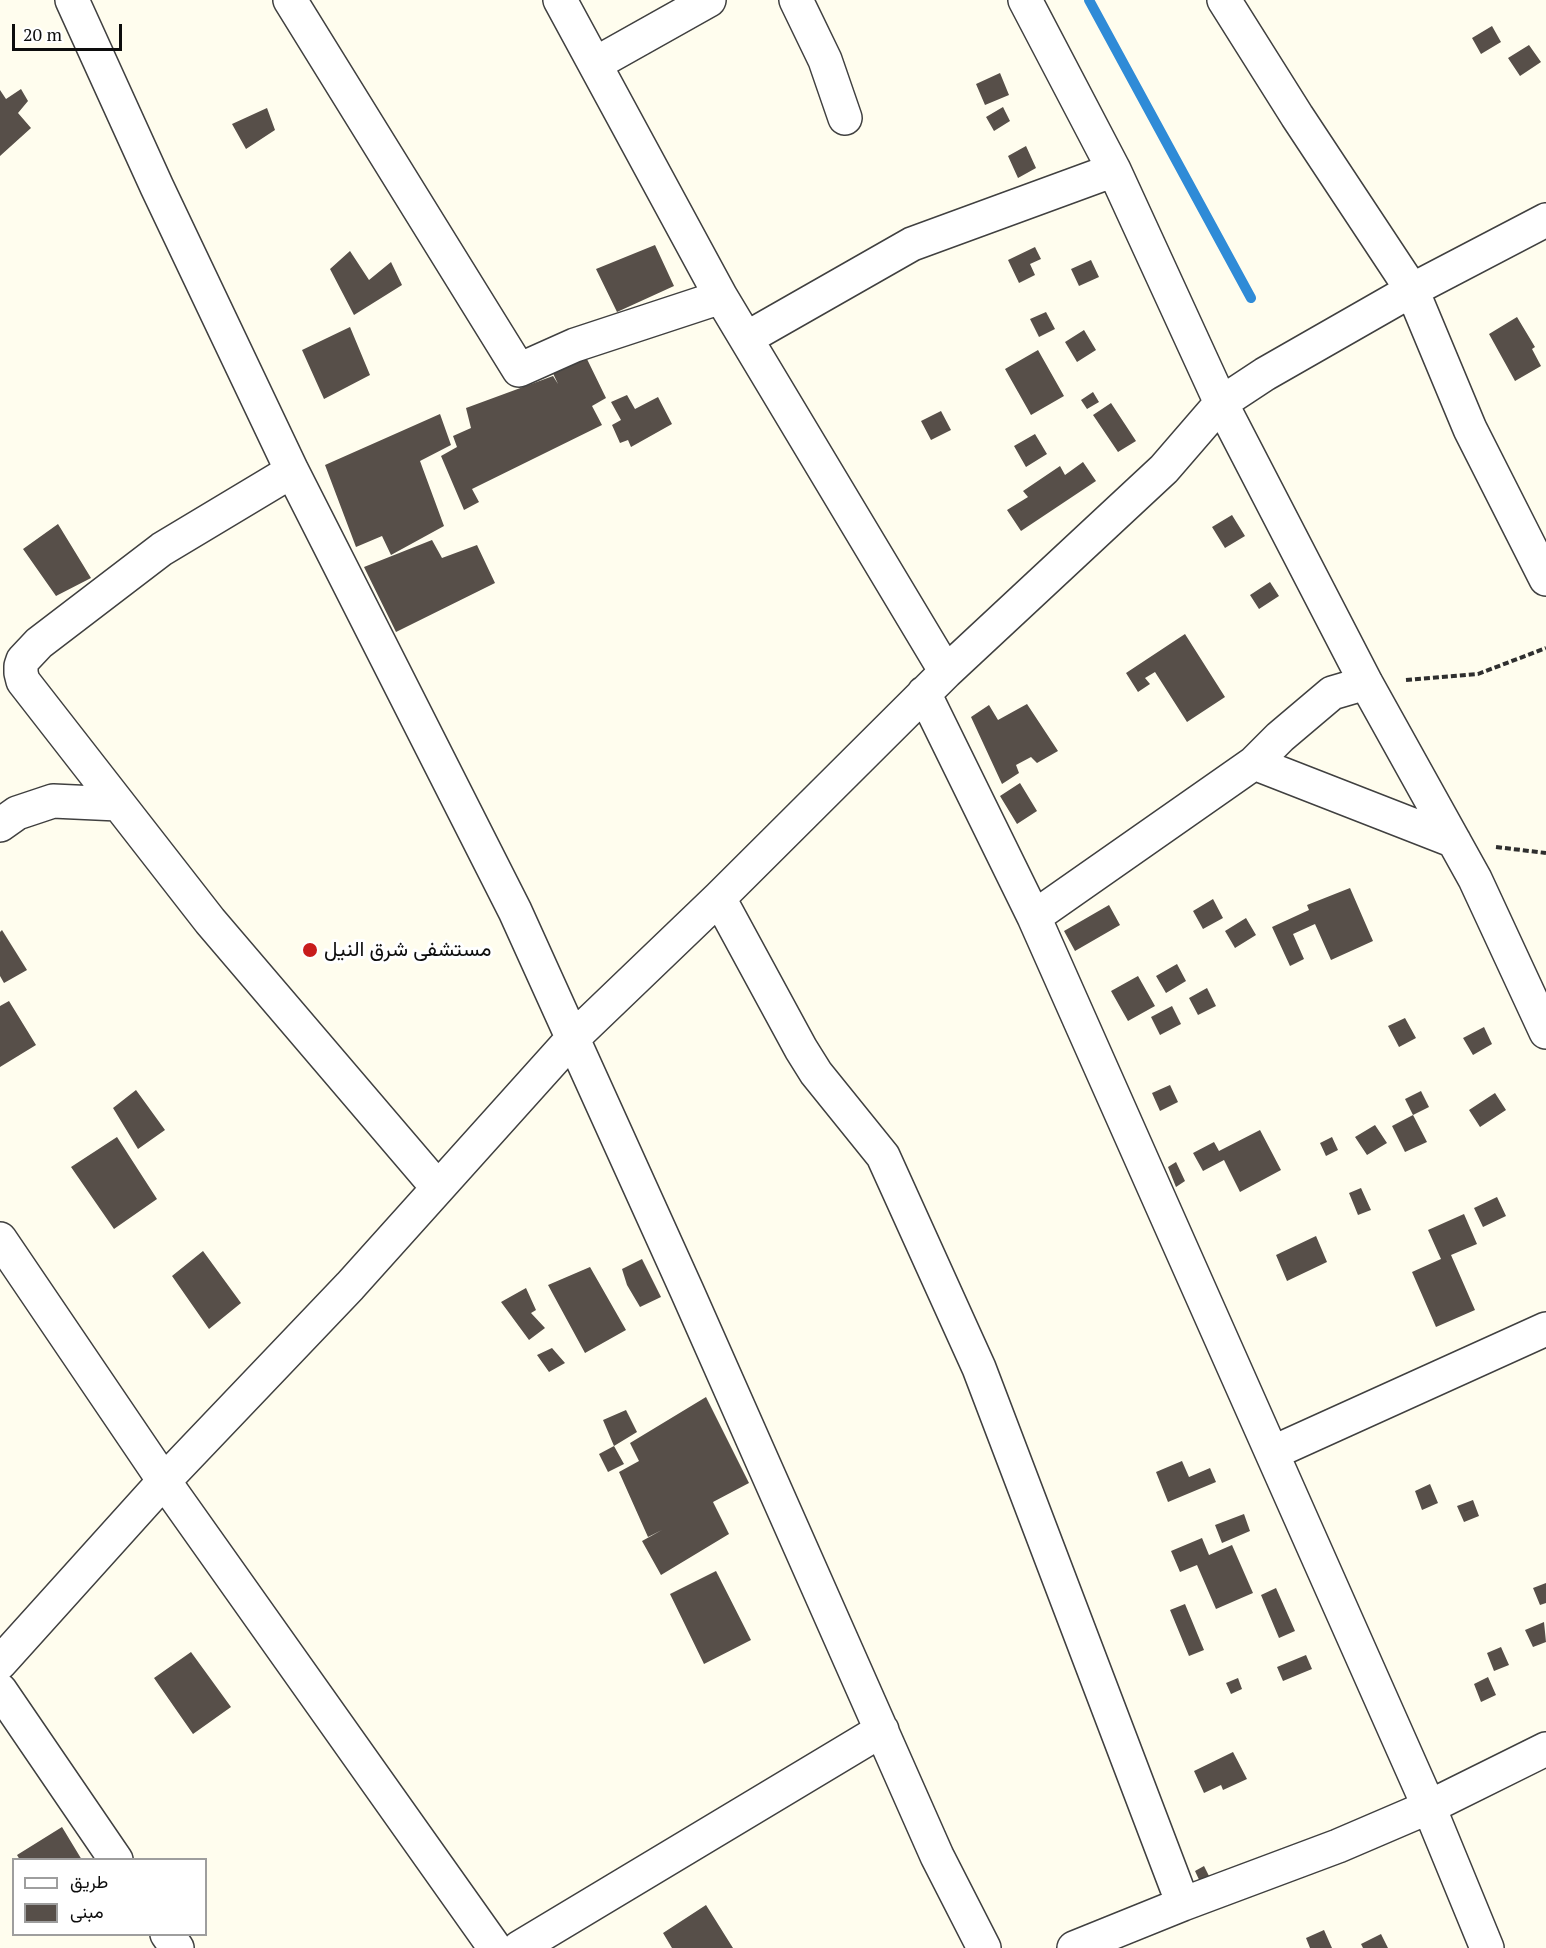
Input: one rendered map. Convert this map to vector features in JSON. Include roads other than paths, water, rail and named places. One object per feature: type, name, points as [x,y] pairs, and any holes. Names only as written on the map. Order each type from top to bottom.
[{"type":"street","points":[[72,0],[292,471],[515,911],[692,1302],[937,1856],[984,1948]]},
{"type":"street","points":[[290,0],[519,370],[575,345],[721,297]]},
{"type":"street","points":[[560,0],[721,297],[747,338],[935,682],[1034,917],[1429,1807],[1487,1948]]},
{"type":"street","points":[[595,64],[709,0]]},
{"type":"street","points":[[796,0],[825,60],[846,118]]},
{"type":"street","points":[[1025,0],[1114,170],[1221,403],[1366,683],[1476,879],[1546,1032]]},
{"type":"street","points":[[1224,0],[1412,291],[1470,429],[1546,579]]},
{"type":"street","points":[[747,338],[912,244],[1114,170]]},
{"type":"street","points":[[0,1663],[164,1481],[350,1286],[572,1039],[719,898],[935,682],[1164,469],[1221,403],[1265,374],[1412,291],[1546,220]]},
{"type":"street","points":[[292,471],[162,549],[39,643],[23,660],[21,666],[23,681],[210,921],[438,1188]]},
{"type":"street","points":[[1034,917],[1254,763],[1332,693],[1366,683]]},
{"type":"street","points":[[1254,763],[1454,841]]},
{"type":"street","points":[[0,825],[17,813],[52,801],[118,804]]},
{"type":"street","points":[[719,898],[816,1073],[883,1156],[979,1368],[1184,1904]]},
{"type":"street","points":[[0,1239],[164,1481],[495,1948]]},
{"type":"street","points":[[1272,1453],[1546,1329]]},
{"type":"street","points":[[0,1690],[115,1858]]},
{"type":"street","points":[[519,1948],[882,1730]]},
{"type":"street","points":[[1074,1948],[1338,1846],[1429,1807],[1546,1749]]},
{"type":"street","points":[[168,1936],[177,1948]]},
{"type":"waterway","points":[[1089,0],[1251,298]]},
{"type":"place","name":"مستشفى شرق النيل","points":[[310,950]]}]
